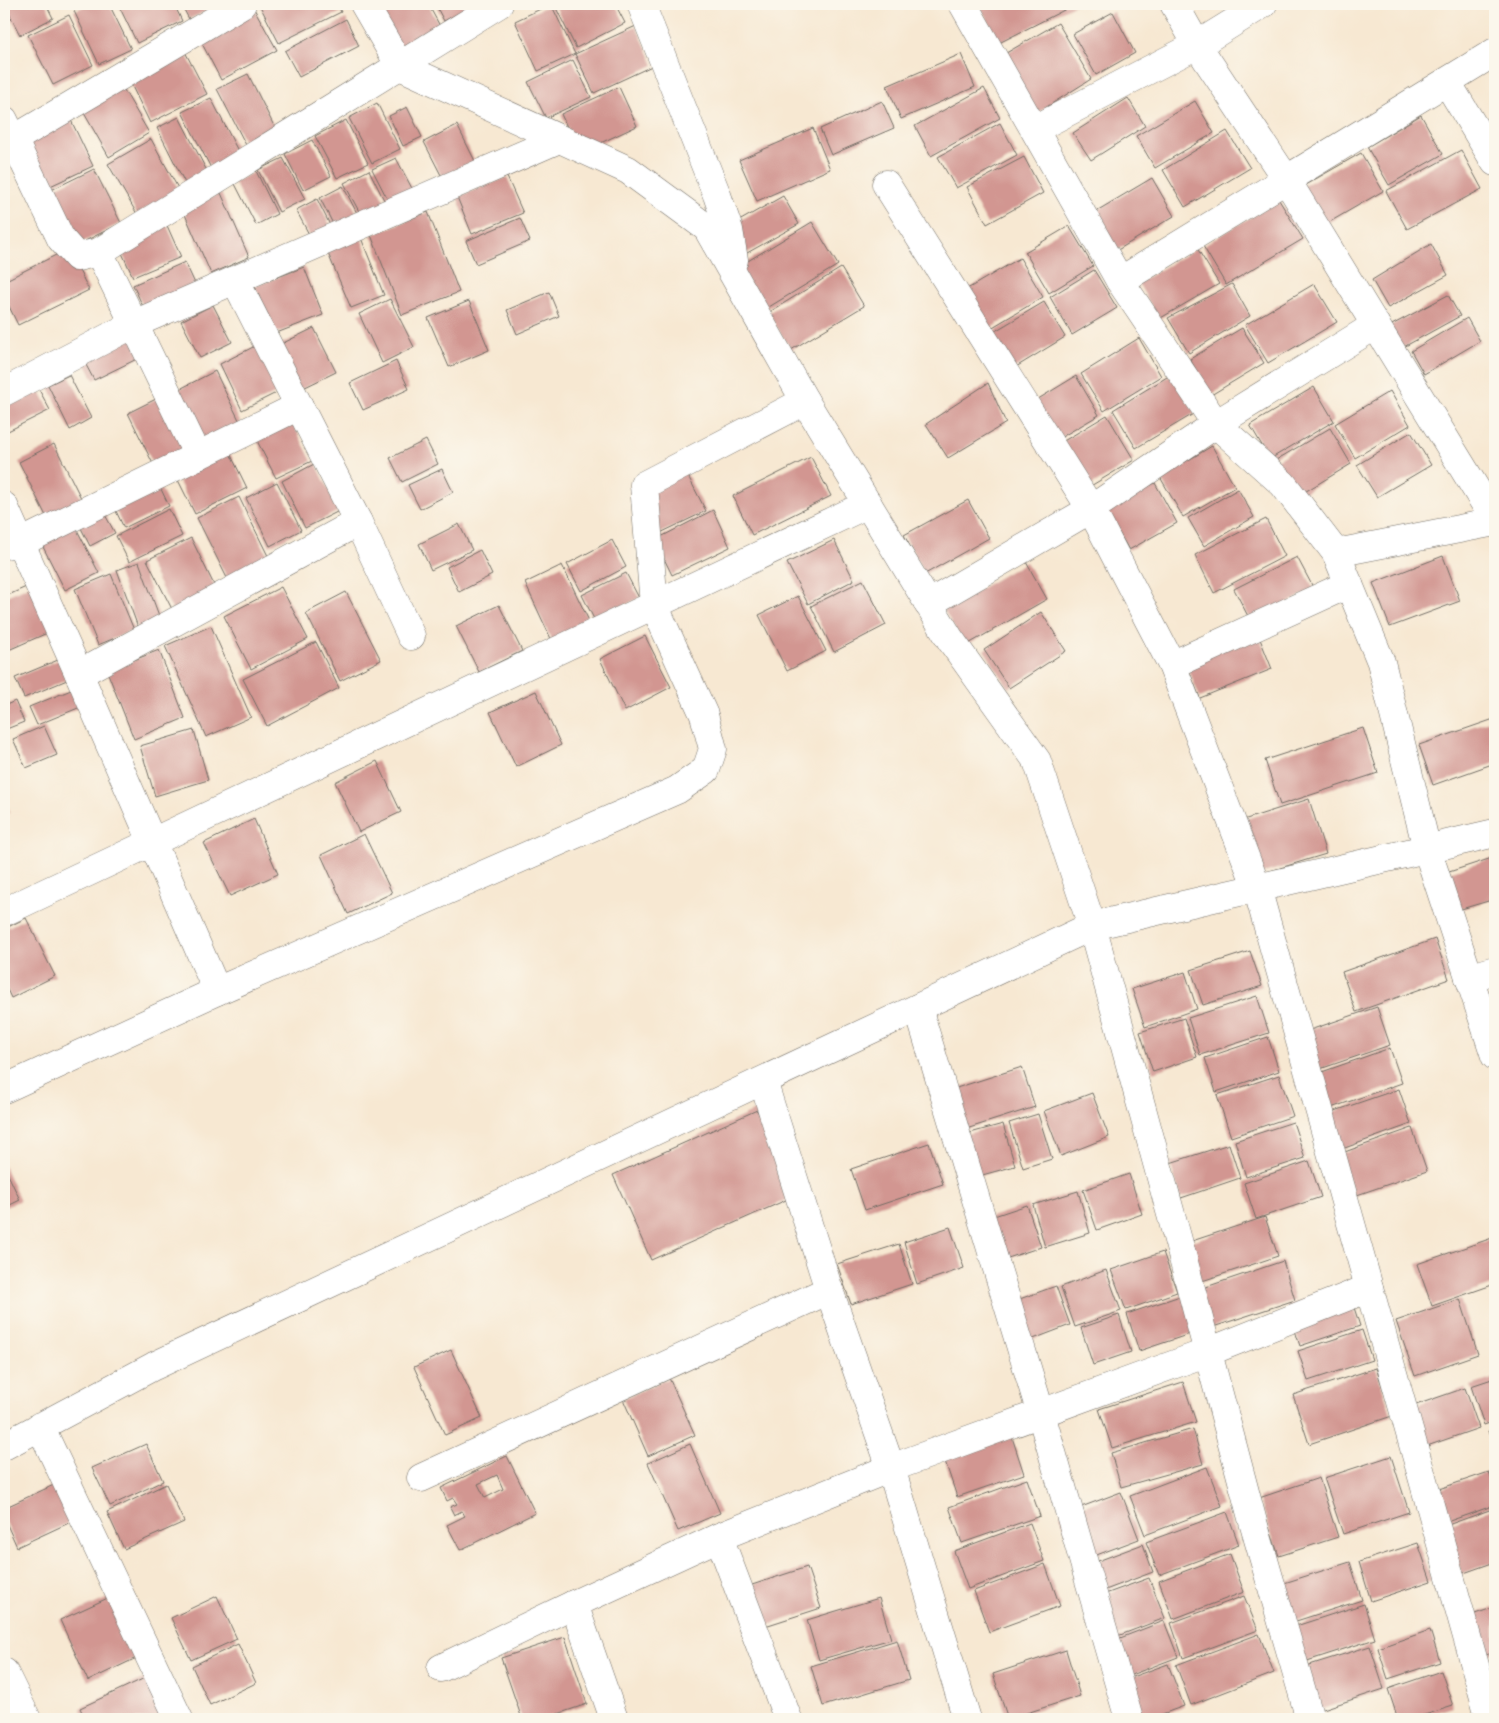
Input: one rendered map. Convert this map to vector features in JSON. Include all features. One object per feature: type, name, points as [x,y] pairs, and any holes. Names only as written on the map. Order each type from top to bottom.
[{"type":"street","points":[[242,4],[9,129],[61,239],[77,257],[99,252],[499,4]]},
{"type":"street","points":[[364,4],[400,66],[628,170],[707,228],[805,401],[928,604],[950,639],[1037,761],[1092,926],[1253,1522],[1310,1719]]},
{"type":"street","points":[[641,4],[717,195],[729,230],[738,282]]},
{"type":"street","points":[[963,4],[1120,281],[1216,424],[1283,484],[1336,553],[1381,662],[1427,849],[1495,1056]]},
{"type":"street","points":[[1174,4],[1197,45],[1286,179],[1495,521],[1336,553]]},
{"type":"street","points":[[1035,129],[1197,45],[1262,4]]},
{"type":"street","points":[[1120,281],[1495,52]]},
{"type":"street","points":[[1447,82],[1495,162]]},
{"type":"street","points":[[4,392],[134,324],[559,138]]},
{"type":"street","points":[[886,184],[1091,509],[1172,665],[1257,888],[1490,1719]]},
{"type":"street","points":[[99,252],[198,456]]},
{"type":"street","points":[[235,280],[358,522],[412,636]]},
{"type":"street","points":[[928,604],[1091,509],[1216,424],[1376,325]]},
{"type":"street","points":[[4,1089],[217,991],[676,790],[706,770],[714,749],[704,715],[654,605],[644,485],[805,401]]},
{"type":"street","points":[[12,544],[299,406]]},
{"type":"street","points":[[4,912],[868,504]]},
{"type":"street","points":[[4,506],[12,544],[80,674],[217,991]]},
{"type":"street","points":[[80,674],[358,522]]},
{"type":"street","points":[[1172,665],[1349,584]]},
{"type":"street","points":[[4,1446],[154,1366],[1092,926],[1495,833]]},
{"type":"street","points":[[1469,978],[1495,970]]},
{"type":"street","points":[[918,1008],[1041,1414],[1129,1719]]},
{"type":"street","points":[[763,1081],[829,1290],[891,1468],[967,1719]]},
{"type":"street","points":[[441,1668],[720,1537],[891,1468],[1208,1352],[1369,1288]]},
{"type":"street","points":[[421,1478],[829,1290]]},
{"type":"street","points":[[40,1426],[179,1719]]},
{"type":"street","points":[[720,1537],[788,1719]]},
{"type":"street","points":[[574,1604],[614,1719]]},
{"type":"street","points":[[4,1672],[27,1719]]},
{"type":"building","points":[[4,4],[46,4],[53,18],[20,35]]},
{"type":"building","points":[[89,4],[109,4],[131,49],[99,64],[74,11]]},
{"type":"building","points":[[118,4],[174,4],[182,21],[137,43]]},
{"type":"building","points":[[181,4],[217,4],[218,6],[189,19]]},
{"type":"building","points":[[259,4],[337,4],[341,12],[279,43]]},
{"type":"building","points":[[376,4],[428,4],[441,28],[388,56]]},
{"type":"building","points":[[435,4],[475,4],[444,21]]},
{"type":"building","points":[[551,4],[575,54],[538,71],[515,21]]},
{"type":"building","points":[[554,4],[615,4],[625,23],[576,48]]},
{"type":"building","points":[[979,4],[1076,4],[999,43]]},
{"type":"building","points":[[252,5],[277,50],[221,80],[197,34]]},
{"type":"building","points":[[1113,12],[1135,53],[1096,75],[1073,34]]},
{"type":"building","points":[[69,15],[93,65],[53,85],[28,35]]},
{"type":"building","points":[[346,19],[359,46],[299,77],[285,51]]},
{"type":"building","points":[[1058,23],[1091,79],[1037,113],[1001,56]]},
{"type":"building","points":[[636,26],[654,65],[594,93],[575,54]]},
{"type":"building","points":[[181,44],[207,94],[150,123],[125,72]]},
{"type":"building","points":[[961,54],[975,87],[901,119],[887,86]]},
{"type":"building","points":[[573,60],[591,97],[546,118],[528,82]]},
{"type":"building","points":[[248,74],[277,132],[247,147],[217,89]]},
{"type":"building","points":[[120,83],[149,133],[109,157],[80,106]]},
{"type":"building","points":[[619,87],[637,126],[579,153],[561,114]]},
{"type":"building","points":[[984,88],[1000,118],[931,156],[915,126]]},
{"type":"building","points":[[211,98],[240,155],[212,170],[182,112]]},
{"type":"building","points":[[1128,98],[1145,126],[1091,160],[1073,133]]},
{"type":"building","points":[[882,101],[894,128],[831,155],[820,129]]},
{"type":"building","points":[[1195,101],[1214,133],[1155,168],[1136,136]]},
{"type":"building","points":[[377,103],[400,149],[372,163],[349,118]]},
{"type":"building","points":[[407,107],[422,137],[403,146],[389,116]]},
{"type":"building","points":[[1421,115],[1443,154],[1389,185],[1367,147]]},
{"type":"building","points":[[69,116],[93,166],[46,188],[22,139]]},
{"type":"building","points":[[179,117],[209,175],[187,187],[157,128]]},
{"type":"building","points":[[346,120],[368,163],[337,178],[315,136]]},
{"type":"building","points":[[1000,123],[1017,155],[956,188],[938,157]]},
{"type":"building","points":[[457,125],[475,161],[442,177],[424,142]]},
{"type":"building","points":[[813,128],[830,169],[757,201],[739,160]]},
{"type":"building","points":[[1227,131],[1250,168],[1185,207],[1163,170]]},
{"type":"building","points":[[151,139],[179,190],[137,214],[108,164]]},
{"type":"building","points":[[312,140],[331,176],[303,190],[285,154]]},
{"type":"building","points":[[1461,150],[1482,189],[1407,229],[1386,191]]},
{"type":"building","points":[[1361,153],[1383,191],[1321,227],[1298,189]]},
{"type":"building","points":[[1024,157],[1043,193],[987,224],[967,187]]},
{"type":"building","points":[[283,158],[305,199],[279,212],[258,170]]},
{"type":"building","points":[[396,158],[416,196],[392,208],[372,169]]},
{"type":"building","points":[[94,169],[121,223],[71,248],[45,193]]},
{"type":"building","points":[[369,170],[387,206],[363,219],[344,183]]},
{"type":"building","points":[[256,171],[277,214],[256,225],[234,182]]},
{"type":"building","points":[[507,177],[523,213],[472,234],[457,197]]},
{"type":"building","points":[[1152,178],[1174,216],[1111,254],[1088,216]]},
{"type":"building","points":[[343,186],[360,219],[336,230],[320,198]]},
{"type":"building","points":[[221,193],[249,257],[211,274],[183,210]]},
{"type":"building","points":[[783,196],[799,224],[747,253],[732,225]]},
{"type":"building","points":[[317,199],[331,227],[311,238],[296,210]]},
{"type":"building","points":[[1279,200],[1303,239],[1226,285],[1203,246]]},
{"type":"building","points":[[428,212],[459,292],[402,315],[371,235]]},
{"type":"building","points":[[520,218],[530,241],[476,264],[466,241]]},
{"type":"building","points":[[165,221],[181,257],[133,277],[117,242]]},
{"type":"building","points":[[812,222],[838,265],[764,310],[738,267]]},
{"type":"building","points":[[1069,226],[1093,266],[1049,293],[1025,252]]},
{"type":"building","points":[[361,238],[384,295],[351,308],[327,251]]},
{"type":"building","points":[[1431,244],[1448,275],[1388,308],[1372,280]]},
{"type":"building","points":[[1197,248],[1219,284],[1159,319],[1138,283]]},
{"type":"building","points":[[68,249],[89,290],[18,325],[4,296],[4,281]]},
{"type":"building","points":[[1020,258],[1043,297],[986,331],[962,292]]},
{"type":"building","points":[[185,262],[198,290],[146,313],[133,285]]},
{"type":"building","points":[[304,267],[323,315],[274,334],[255,286]]},
{"type":"building","points":[[841,268],[864,306],[791,350],[768,313]]},
{"type":"building","points":[[1094,270],[1117,308],[1072,335],[1050,297]]},
{"type":"building","points":[[1232,284],[1250,316],[1189,353],[1168,318]]},
{"type":"building","points":[[1314,284],[1337,322],[1268,363],[1245,325]]},
{"type":"building","points":[[549,292],[559,316],[517,334],[507,310]]},
{"type":"building","points":[[1448,295],[1460,316],[1400,349],[1388,327]]},
{"type":"building","points":[[390,299],[414,347],[382,363],[359,314]]},
{"type":"building","points":[[469,301],[489,350],[449,367],[428,318]]},
{"type":"building","points":[[1044,302],[1065,337],[1011,370],[990,334]]},
{"type":"building","points":[[213,305],[232,342],[200,358],[181,321]]},
{"type":"building","points":[[1467,318],[1480,341],[1424,374],[1411,351]]},
{"type":"building","points":[[126,324],[143,356],[94,380],[77,348]]},
{"type":"building","points":[[314,328],[336,372],[295,392],[273,348]]},
{"type":"building","points":[[1242,328],[1264,363],[1211,395],[1190,359]]},
{"type":"building","points":[[1139,338],[1161,376],[1104,411],[1081,374]]},
{"type":"building","points":[[257,345],[280,391],[242,410],[220,364]]},
{"type":"building","points":[[396,361],[409,389],[363,410],[350,383]]},
{"type":"building","points":[[215,371],[242,426],[203,445],[176,391]]},
{"type":"building","points":[[1172,374],[1195,413],[1136,448],[1113,410]]},
{"type":"building","points":[[69,375],[91,418],[70,430],[48,385]]},
{"type":"building","points":[[1076,376],[1099,415],[1053,442],[1030,404]]},
{"type":"building","points":[[988,383],[1006,423],[948,458],[926,424]]},
{"type":"building","points":[[36,384],[50,410],[4,433],[4,400]]},
{"type":"building","points":[[1314,387],[1334,421],[1270,459],[1250,425]]},
{"type":"building","points":[[1390,391],[1410,425],[1355,458],[1335,424]]},
{"type":"building","points":[[160,397],[188,454],[156,470],[128,413]]},
{"type":"building","points":[[288,414],[312,461],[276,478],[252,431]]},
{"type":"building","points":[[1107,415],[1134,460],[1084,490],[1057,445]]},
{"type":"building","points":[[1330,428],[1351,464],[1298,496],[1276,460]]},
{"type":"building","points":[[1411,432],[1431,465],[1377,497],[1357,465]]},
{"type":"building","points":[[426,440],[438,464],[402,482],[390,458]]},
{"type":"building","points":[[54,444],[83,502],[48,520],[19,462]]},
{"type":"building","points":[[226,445],[247,488],[195,514],[174,472]]},
{"type":"building","points":[[1212,446],[1235,487],[1183,517],[1160,477]]},
{"type":"building","points":[[811,457],[831,496],[752,535],[733,496]]},
{"type":"building","points":[[316,463],[339,511],[305,528],[282,481]]},
{"type":"building","points":[[442,469],[453,492],[420,509],[408,485]]},
{"type":"building","points":[[686,472],[706,511],[654,536],[635,498]]},
{"type":"building","points":[[277,482],[301,530],[270,546],[246,498]]},
{"type":"building","points":[[1155,483],[1177,523],[1129,550],[1106,510]]},
{"type":"building","points":[[160,487],[169,506],[124,528],[115,509]]},
{"type":"building","points":[[1238,489],[1254,517],[1204,546],[1188,518]]},
{"type":"building","points":[[239,497],[270,560],[228,580],[197,518]]},
{"type":"building","points":[[968,500],[989,538],[925,574],[904,535]]},
{"type":"building","points":[[169,509],[182,536],[129,562],[116,536]]},
{"type":"building","points":[[713,510],[730,547],[672,575],[655,540]]},
{"type":"building","points":[[103,511],[115,533],[90,546],[79,524]]},
{"type":"building","points":[[1266,519],[1285,556],[1214,593],[1195,555]]},
{"type":"building","points":[[74,524],[99,573],[65,590],[40,541]]},
{"type":"building","points":[[459,524],[472,550],[431,570],[419,544]]},
{"type":"building","points":[[191,538],[216,589],[173,611],[147,560]]},
{"type":"building","points":[[612,540],[626,567],[581,591],[567,564]]},
{"type":"building","points":[[834,540],[854,580],[808,604],[787,563]]},
{"type":"building","points":[[480,550],[492,575],[459,592],[447,567]]},
{"type":"building","points":[[1443,556],[1460,601],[1390,627],[1373,583]]},
{"type":"building","points":[[1297,557],[1314,589],[1251,622],[1234,589]]},
{"type":"building","points":[[139,562],[161,621],[139,630],[117,570]]},
{"type":"building","points":[[1026,562],[1047,599],[965,646],[944,610]]},
{"type":"building","points":[[562,565],[590,623],[552,641],[525,583]]},
{"type":"building","points":[[626,573],[639,598],[595,621],[582,595]]},
{"type":"building","points":[[111,574],[134,630],[98,645],[75,589]]},
{"type":"building","points":[[863,580],[886,625],[834,652],[811,606]]},
{"type":"building","points":[[35,583],[54,630],[4,652],[4,597]]},
{"type":"building","points":[[281,587],[308,639],[251,669],[224,616]]},
{"type":"building","points":[[346,592],[381,660],[340,681],[306,613]]},
{"type":"building","points":[[798,596],[826,651],[787,671],[759,615]]},
{"type":"building","points":[[499,605],[522,651],[479,672],[456,626]]},
{"type":"building","points":[[1041,612],[1066,651],[1009,688],[984,650]]},
{"type":"building","points":[[211,626],[251,717],[206,737],[165,646]]},
{"type":"building","points":[[1256,629],[1272,669],[1200,698],[1184,658]]},
{"type":"building","points":[[645,636],[671,687],[625,711],[600,659]]},
{"type":"building","points":[[316,642],[339,688],[267,726],[243,679]]},
{"type":"building","points":[[159,650],[185,718],[134,739],[107,671]]},
{"type":"building","points":[[58,660],[67,680],[24,698],[15,678]]},
{"type":"building","points":[[76,688],[83,706],[37,725],[29,707]]},
{"type":"building","points":[[536,691],[561,745],[516,767],[490,712]]},
{"type":"building","points":[[15,701],[24,722],[4,730],[4,706]]},
{"type":"building","points":[[1494,719],[1495,763],[1433,785],[1419,745]]},
{"type":"building","points":[[44,726],[57,755],[26,768],[13,739]]},
{"type":"building","points":[[1363,728],[1378,773],[1280,805],[1265,760]]},
{"type":"building","points":[[194,730],[208,780],[155,796],[140,746]]},
{"type":"building","points":[[377,761],[401,812],[359,832],[335,782]]},
{"type":"building","points":[[4,797],[10,812],[4,815]]},
{"type":"building","points":[[1309,799],[1326,854],[1257,875],[1240,821]]},
{"type":"building","points":[[254,819],[278,874],[230,896],[204,843]]},
{"type":"building","points":[[364,834],[392,893],[348,914],[321,855]]},
{"type":"building","points":[[1495,857],[1495,899],[1458,910],[1446,873]]},
{"type":"building","points":[[26,918],[55,976],[11,998],[4,983],[4,929]]},
{"type":"building","points":[[1435,939],[1449,979],[1356,1012],[1342,972]]},
{"type":"building","points":[[1250,951],[1262,986],[1203,1005],[1191,970]]},
{"type":"building","points":[[1185,972],[1197,1009],[1145,1027],[1132,989]]},
{"type":"building","points":[[1257,996],[1269,1033],[1200,1055],[1188,1018]]},
{"type":"building","points":[[1377,1007],[1390,1045],[1317,1070],[1304,1032]]},
{"type":"building","points":[[1184,1018],[1197,1057],[1153,1072],[1140,1032]]},
{"type":"building","points":[[1268,1037],[1279,1071],[1216,1092],[1205,1058]]},
{"type":"building","points":[[1390,1048],[1402,1083],[1331,1108],[1319,1073]]},
{"type":"building","points":[[1022,1067],[1035,1107],[963,1130],[950,1090]]},
{"type":"building","points":[[1279,1075],[1293,1116],[1231,1137],[1217,1095]]},
{"type":"building","points":[[1399,1089],[1411,1124],[1342,1149],[1329,1113]]},
{"type":"building","points":[[1092,1093],[1109,1137],[1061,1156],[1044,1111]]},
{"type":"building","points":[[757,1110],[795,1196],[651,1260],[613,1175]]},
{"type":"building","points":[[1038,1114],[1052,1159],[1023,1168],[1009,1123]]},
{"type":"building","points":[[1293,1122],[1305,1158],[1246,1177],[1235,1141]]},
{"type":"building","points":[[1003,1124],[1015,1166],[975,1177],[963,1135]]},
{"type":"building","points":[[1412,1128],[1427,1171],[1354,1196],[1339,1154]]},
{"type":"building","points":[[929,1143],[943,1184],[865,1210],[851,1169]]},
{"type":"building","points":[[1229,1144],[1240,1178],[1181,1198],[1170,1163]]},
{"type":"building","points":[[1309,1161],[1321,1197],[1256,1219],[1244,1183]]},
{"type":"building","points":[[4,1166],[20,1200],[4,1208]]},
{"type":"building","points":[[1129,1174],[1142,1214],[1097,1230],[1083,1190]]},
{"type":"building","points":[[1078,1191],[1090,1233],[1045,1247],[1033,1205]]},
{"type":"building","points":[[1027,1205],[1041,1247],[996,1262],[982,1220]]},
{"type":"building","points":[[1265,1217],[1278,1256],[1199,1282],[1186,1243]]},
{"type":"building","points":[[950,1227],[964,1268],[917,1284],[904,1242]]},
{"type":"building","points":[[1495,1237],[1495,1284],[1432,1306],[1417,1264]]},
{"type":"building","points":[[899,1244],[912,1284],[851,1304],[837,1264]]},
{"type":"building","points":[[1163,1252],[1177,1292],[1126,1310],[1111,1270]]},
{"type":"building","points":[[1283,1261],[1295,1300],[1210,1328],[1197,1290]]},
{"type":"building","points":[[1106,1270],[1121,1311],[1075,1327],[1061,1287]]},
{"type":"building","points":[[1056,1286],[1070,1325],[1028,1341],[1014,1301]]},
{"type":"building","points":[[1347,1286],[1360,1326],[1300,1346],[1287,1306]]},
{"type":"building","points":[[1183,1295],[1196,1332],[1139,1351],[1127,1314]]},
{"type":"building","points":[[1460,1299],[1478,1354],[1415,1376],[1396,1321]]},
{"type":"building","points":[[1119,1315],[1131,1352],[1093,1365],[1081,1328]]},
{"type":"building","points":[[1362,1330],[1372,1360],[1308,1381],[1298,1351]]},
{"type":"building","points":[[451,1350],[482,1418],[445,1435],[414,1367]]},
{"type":"building","points":[[1376,1368],[1392,1416],[1309,1444],[1293,1395]]},
{"type":"building","points":[[669,1378],[695,1435],[648,1456],[623,1399]]},
{"type":"building","points":[[1495,1378],[1495,1421],[1484,1425],[1471,1386]]},
{"type":"building","points":[[1183,1382],[1196,1422],[1112,1448],[1099,1409]]},
{"type":"building","points":[[1465,1388],[1479,1428],[1427,1446],[1413,1406]]},
{"type":"building","points":[[1008,1425],[1024,1474],[957,1497],[941,1449]]},
{"type":"building","points":[[1193,1429],[1203,1464],[1121,1487],[1111,1453]]},
{"type":"building","points":[[1495,1429],[1495,1451],[1488,1431]]},
{"type":"building","points":[[146,1444],[163,1481],[110,1506],[92,1468]]},
{"type":"building","points":[[690,1444],[720,1513],[678,1531],[648,1463]]},
{"type":"building","points":[[507,1456],[535,1513],[460,1550],[447,1525],[465,1516],[462,1511],[454,1515],[450,1507],[457,1504],[453,1498],[447,1501],[441,1488]],"holes":[[[497,1475],[503,1489],[485,1498],[478,1484]]]},
{"type":"building","points":[[1391,1456],[1409,1512],[1343,1534],[1324,1478]]},
{"type":"building","points":[[1207,1467],[1222,1506],[1145,1535],[1130,1496]]},
{"type":"building","points":[[1489,1472],[1495,1490],[1495,1505],[1441,1524],[1430,1492]]},
{"type":"building","points":[[71,1477],[88,1514],[17,1547],[4,1518],[4,1508]]},
{"type":"building","points":[[1319,1478],[1338,1537],[1279,1556],[1259,1498]]},
{"type":"building","points":[[1027,1479],[1040,1516],[962,1543],[949,1507]]},
{"type":"building","points":[[166,1484],[184,1522],[124,1549],[107,1512]]},
{"type":"building","points":[[1121,1492],[1139,1539],[1078,1562],[1060,1515]]},
{"type":"building","points":[[1495,1508],[1495,1562],[1461,1574],[1445,1526]]},
{"type":"building","points":[[1227,1512],[1239,1545],[1159,1575],[1146,1542]]},
{"type":"building","points":[[1030,1523],[1044,1561],[968,1589],[954,1551]]},
{"type":"building","points":[[1418,1543],[1431,1581],[1371,1601],[1359,1562]]},
{"type":"building","points":[[1143,1544],[1153,1572],[1092,1595],[1082,1567]]},
{"type":"building","points":[[1230,1554],[1244,1592],[1173,1619],[1159,1581]]},
{"type":"building","points":[[1350,1562],[1362,1600],[1290,1623],[1278,1585]]},
{"type":"building","points":[[1045,1564],[1060,1606],[989,1632],[974,1591]]},
{"type":"building","points":[[807,1567],[821,1608],[762,1627],[749,1586]]},
{"type":"building","points":[[1149,1578],[1165,1618],[1115,1637],[1100,1596]]},
{"type":"building","points":[[123,1591],[151,1651],[88,1681],[60,1620]]},
{"type":"building","points":[[217,1596],[237,1639],[191,1660],[171,1618]]},
{"type":"building","points":[[1244,1596],[1258,1630],[1183,1658],[1171,1623]]},
{"type":"building","points":[[879,1598],[891,1639],[819,1660],[807,1620]]},
{"type":"building","points":[[1364,1604],[1375,1639],[1304,1662],[1293,1627]]},
{"type":"building","points":[[1495,1607],[1495,1652],[1483,1656],[1469,1616]]},
{"type":"building","points":[[1164,1621],[1178,1657],[1123,1678],[1110,1642]]},
{"type":"building","points":[[1430,1630],[1440,1662],[1388,1679],[1378,1648]]},
{"type":"building","points":[[1259,1634],[1274,1673],[1191,1705],[1176,1665]]},
{"type":"building","points":[[565,1637],[587,1704],[543,1719],[522,1719],[501,1658]]},
{"type":"building","points":[[897,1640],[909,1680],[823,1706],[811,1666]]},
{"type":"building","points":[[238,1644],[256,1683],[210,1705],[192,1666]]},
{"type":"building","points":[[1370,1646],[1384,1689],[1314,1712],[1300,1668]]},
{"type":"building","points":[[1066,1650],[1080,1696],[1008,1719],[993,1674]]},
{"type":"building","points":[[1168,1664],[1184,1706],[1149,1719],[1132,1719],[1118,1682]]},
{"type":"building","points":[[160,1671],[168,1719],[85,1719],[80,1708]]},
{"type":"building","points":[[1441,1671],[1453,1706],[1412,1719],[1398,1719],[1388,1689]]}]
